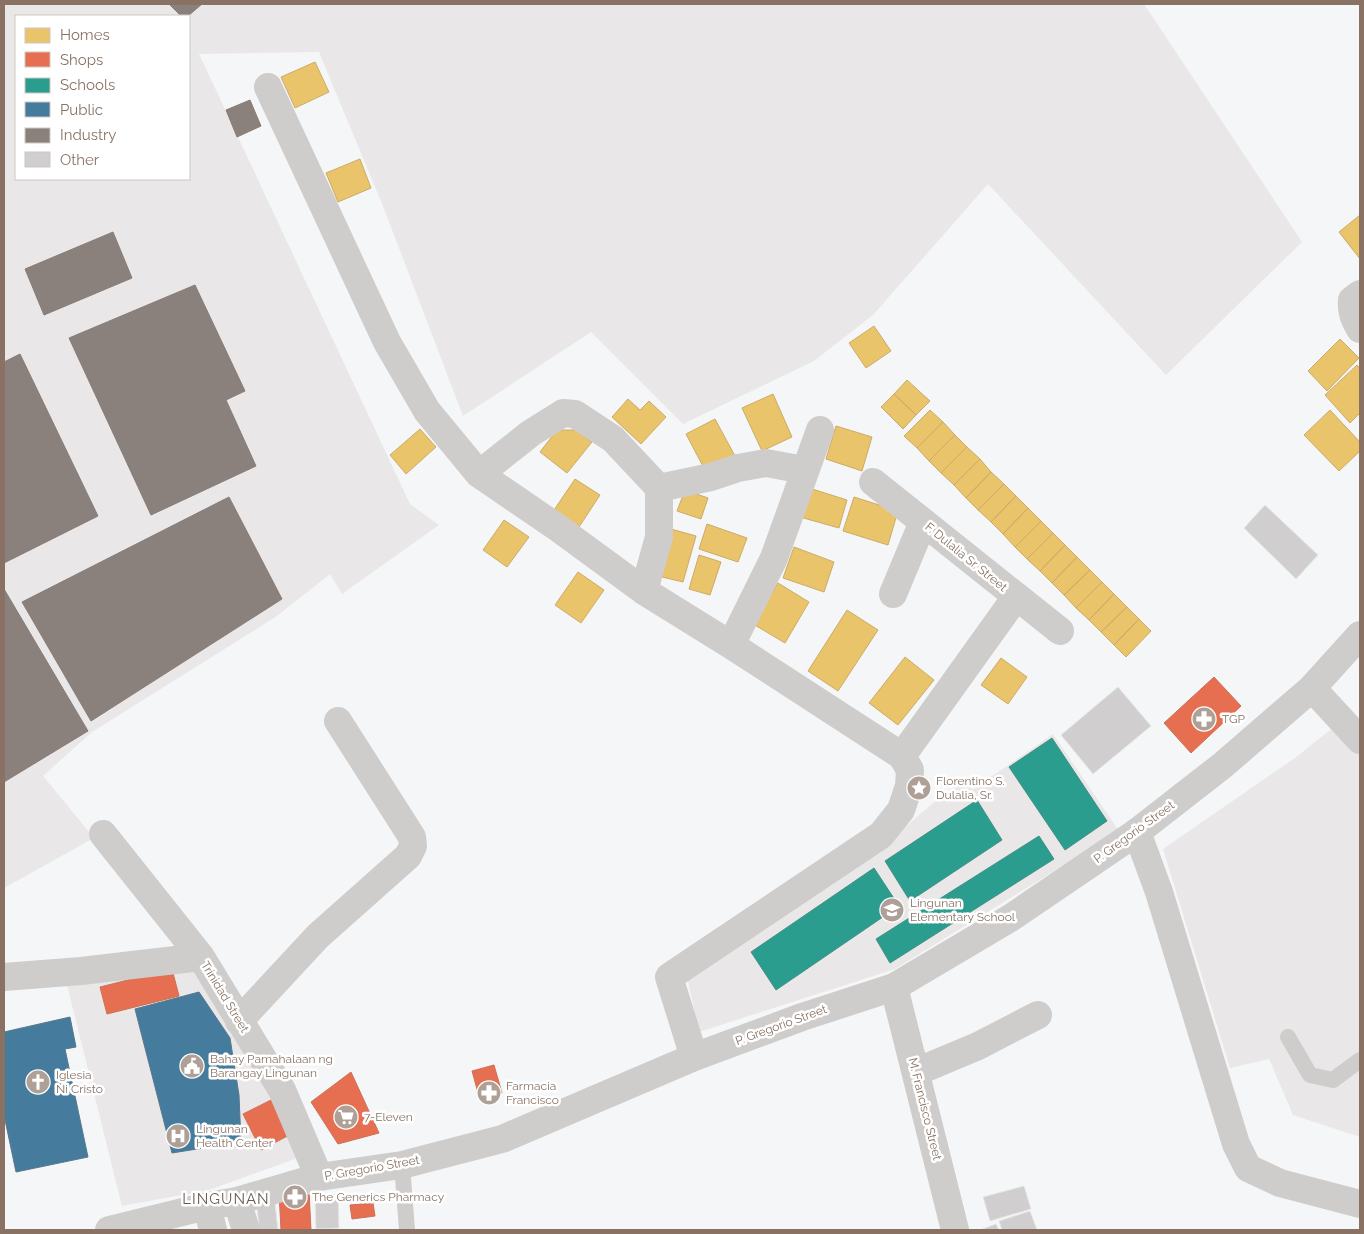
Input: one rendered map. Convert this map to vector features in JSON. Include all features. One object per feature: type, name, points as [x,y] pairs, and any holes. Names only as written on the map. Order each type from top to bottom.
[{"type":"street","points":[[268,87],[387,342],[427,411],[479,474],[558,528],[644,591],[902,756],[910,770],[909,786],[901,810],[881,836],[669,977],[694,1057]]},
{"type":"street","points":[[479,474],[531,433],[563,414],[575,414],[613,439],[659,488],[659,537],[644,591]]},
{"type":"street","points":[[731,645],[774,558],[804,470],[820,430]]},
{"type":"street","points":[[659,488],[711,477],[738,468],[766,463],[804,470]]},
{"type":"street","name":"F. Dulalia Sr. Street","points":[[874,482],[1016,597],[1060,630]]},
{"type":"street","points":[[892,594],[924,522]]},
{"type":"street","points":[[902,756],[1016,597]]},
{"type":"street","name":"P. Gregorio Street","points":[[109,1230],[210,1218],[237,1200],[319,1177],[402,1165],[502,1139],[694,1057],[802,1017],[894,987],[1012,917],[1137,832],[1223,765],[1312,688],[1360,635]]},
{"type":"street","points":[[1312,688],[1360,740]]},
{"type":"street","points":[[239,1021],[318,936],[408,856],[413,846],[412,837],[338,721]]},
{"type":"street","points":[[1137,832],[1159,892],[1236,1144],[1248,1168],[1280,1183],[1360,1204]]},
{"type":"street","name":"Trinidad Street","points":[[103,834],[201,957],[282,1090],[319,1177]]},
{"type":"street","points":[[4,977],[81,971],[201,957]]},
{"type":"street","name":"M. Francisco Street","points":[[894,987],[955,1230]]},
{"type":"street","points":[[916,1072],[978,1046],[1038,1015]]},
{"type":"street","points":[[237,1200],[246,1230]]},
{"type":"lane","points":[[1288,1037],[1310,1075],[1332,1080],[1360,1060]]},
{"type":"lane","points":[[402,1165],[408,1230]]},
{"type":"shaded area","points":[[4,4],[1144,4],[1302,242],[1166,375],[988,184],[873,315],[814,361],[683,424],[591,332],[463,416],[383,206],[319,52],[199,54],[410,504],[439,525],[342,594],[330,574],[277,616],[92,732],[43,776],[94,838],[4,888]]},
{"type":"shaded area","points":[[1334,727],[1360,754],[1360,1137],[1293,1115],[1269,1059],[1230,1068],[1163,849],[1295,758]]},
{"type":"shaded area","name":"Lingunan Elementary School","points":[[1053,734],[1119,831],[895,969],[699,1032],[688,981],[878,850],[945,793],[967,779],[972,790]]},
{"type":"shaded area","points":[[195,964],[276,1094],[303,1156],[209,1190],[122,1206],[66,981]]},
{"type":"building: Homes","points":[[315,62],[329,92],[295,108],[281,77]]},
{"type":"building: Homes","points":[[360,159],[371,188],[338,202],[326,173]]},
{"type":"building: Homes","points":[[1360,215],[1360,259],[1339,232]]},
{"type":"building: Homes","points":[[874,326],[891,351],[866,368],[849,343]]},
{"type":"building: Homes","points":[[1340,339],[1359,358],[1327,391],[1308,371]]},
{"type":"building: Homes","points":[[1357,365],[1360,369],[1360,413],[1350,423],[1325,395]]},
{"type":"building: Homes","points":[[907,380],[930,401],[916,415],[894,394]]},
{"type":"building: Homes","points":[[773,394],[792,437],[762,451],[742,408]]},
{"type":"building: Homes","points":[[894,394],[916,415],[903,429],[881,407]]},
{"type":"building: Homes","points":[[628,399],[640,410],[649,401],[666,417],[641,444],[612,417]]},
{"type":"building: Homes","points":[[930,410],[943,422],[917,448],[904,436]]},
{"type":"building: Homes","points":[[1330,410],[1360,442],[1360,451],[1339,471],[1304,435]]},
{"type":"building: Homes","points":[[715,419],[735,456],[706,472],[686,434]]},
{"type":"building: Homes","points":[[943,422],[955,435],[929,461],[917,448]]},
{"type":"building: Homes","points":[[836,426],[872,437],[862,471],[826,459]]},
{"type":"building: Homes","points":[[420,429],[436,447],[406,474],[390,455]]},
{"type":"building: Homes","points":[[557,430],[575,430],[592,442],[567,473],[540,452]]},
{"type":"building: Homes","points":[[955,435],[967,447],[941,473],[929,461]]},
{"type":"building: Homes","points":[[967,447],[980,459],[954,485],[941,473]]},
{"type":"building: Homes","points":[[980,459],[991,472],[966,498],[954,485]]},
{"type":"building: Homes","points":[[991,472],[1004,484],[978,510],[966,498]]},
{"type":"building: Homes","points":[[575,479],[600,495],[579,527],[554,510]]},
{"type":"building: Homes","points":[[1004,484],[1016,496],[991,522],[978,510]]},
{"type":"building: Homes","points":[[809,488],[847,500],[839,528],[800,517]]},
{"type":"building: Homes","points":[[685,490],[708,498],[701,519],[677,511]]},
{"type":"building: Homes","points":[[1016,496],[1028,508],[1003,534],[991,522]]},
{"type":"building: Homes","points":[[854,497],[898,511],[888,545],[843,531]]},
{"type":"building: Homes","points":[[1028,508],[1041,521],[1015,547],[1003,534]]},
{"type":"building: Homes","points":[[504,520],[529,537],[507,567],[483,550]]},
{"type":"building: Homes","points":[[1041,521],[1053,533],[1027,559],[1015,547]]},
{"type":"building: Homes","points":[[707,524],[747,538],[738,562],[699,549]]},
{"type":"building: Homes","points":[[671,529],[696,536],[683,582],[658,576]]},
{"type":"building: Homes","points":[[1053,533],[1065,545],[1040,571],[1027,559]]},
{"type":"building: Homes","points":[[1065,545],[1077,557],[1052,583],[1040,571]]},
{"type":"building: Homes","points":[[794,547],[834,562],[824,592],[783,578]]},
{"type":"building: Homes","points":[[699,555],[721,562],[710,595],[689,589]]},
{"type":"building: Homes","points":[[1077,557],[1090,570],[1064,595],[1052,583]]},
{"type":"building: Homes","points":[[1090,570],[1102,582],[1076,608],[1064,595]]},
{"type":"building: Homes","points":[[578,572],[604,590],[581,623],[555,605]]},
{"type":"building: Homes","points":[[1102,582],[1114,594],[1089,620],[1076,608]]},
{"type":"building: Homes","points":[[778,583],[809,602],[785,643],[753,624]]},
{"type":"building: Homes","points":[[1114,594],[1127,607],[1101,632],[1089,620]]},
{"type":"building: Homes","points":[[1127,607],[1139,619],[1114,645],[1101,632]]},
{"type":"building: Homes","points":[[847,610],[878,630],[838,691],[808,671]]},
{"type":"building: Homes","points":[[1139,619],[1151,631],[1126,657],[1114,645]]},
{"type":"building: Homes","points":[[905,657],[934,680],[898,725],[869,703]]},
{"type":"building: Homes","points":[[1001,658],[1027,677],[1008,704],[981,685]]},
{"type":"building: Shops","points":[[1214,677],[1241,706],[1191,753],[1164,723]]},
{"type":"building: Shops","points":[[172,969],[179,996],[107,1014],[100,987]]},
{"type":"building: Shops","points":[[494,1065],[502,1093],[480,1100],[472,1071]]},
{"type":"building: Shops","name":"7-Eleven","points":[[351,1072],[379,1133],[338,1144],[311,1102]]},
{"type":"building: Shops","points":[[277,1097],[295,1132],[261,1150],[243,1114]]},
{"type":"building: Shops","points":[[309,1191],[311,1230],[281,1230],[279,1192]]},
{"type":"building: Shops","points":[[373,1203],[375,1216],[352,1219],[350,1205]]},
{"type":"building: Schools","points":[[1052,738],[1107,821],[1065,850],[1009,767]]},
{"type":"building: Schools","points":[[977,800],[1002,840],[910,901],[885,861]]},
{"type":"building: Schools","points":[[1039,836],[1054,859],[890,963],[876,939]]},
{"type":"building: Schools","points":[[874,868],[899,906],[776,990],[751,952]]},
{"type":"building: Public","name":"Bahay Pamahalaan ng Barangay Lingunan","points":[[199,992],[230,1038],[239,1095],[241,1142],[172,1153],[135,1009]]},
{"type":"building: Public","name":"Iglesia Ni Cristo","points":[[70,1017],[76,1047],[65,1049],[88,1157],[16,1172],[4,1115],[4,1032]]},
{"type":"building: Industry","points":[[169,4],[202,4],[189,15],[180,15]]},
{"type":"building: Industry","points":[[250,100],[261,126],[237,137],[226,110]]},
{"type":"building: Industry","points":[[113,232],[132,278],[44,315],[25,269]]},
{"type":"building: Industry","points":[[195,285],[245,391],[226,400],[256,466],[151,515],[69,338]]},
{"type":"building: Industry","points":[[20,354],[98,516],[4,563],[4,362]]},
{"type":"building: Industry","points":[[229,497],[282,599],[91,721],[22,602]]},
{"type":"building: Industry","points":[[4,589],[88,731],[4,782]]},
{"type":"building: Other","points":[[1265,505],[1318,555],[1296,579],[1244,528]]},
{"type":"building: Other","points":[[1118,687],[1151,726],[1093,774],[1061,735]]},
{"type":"building: Other","points":[[1024,1186],[1031,1209],[990,1221],[983,1197]]},
{"type":"building: Other","points":[[338,1194],[339,1228],[316,1229],[315,1195]]},
{"type":"building: Other","points":[[275,1203],[278,1230],[259,1230],[257,1205]]},
{"type":"building: Other","points":[[1030,1211],[1037,1230],[1002,1230],[999,1221]]},
{"type":"building: Other","points":[[996,1224],[999,1230],[980,1230]]},
{"type":"place","name":"TGP","points":[[1204,719]]},
{"type":"place","name":"Florentino S. Dulalia, Sr.","points":[[919,788]]},
{"type":"place","name":"Lingunan Elementary School","points":[[892,910]]},
{"type":"place","name":"Bahay Pamahalaan ng Barangay Lingunan","points":[[192,1066]]},
{"type":"place","name":"Iglesia Ni Cristo","points":[[38,1082]]},
{"type":"place","name":"Farmacia Francisco","points":[[489,1093]]},
{"type":"place","name":"7-Eleven","points":[[346,1117]]},
{"type":"place","name":"Lingunan Health Center","points":[[178,1136]]},
{"type":"place","name":"The Generics Pharmacy","points":[[295,1197]]},
{"type":"district","name":"LINGUNAN","points":[[226,1199]]}]
